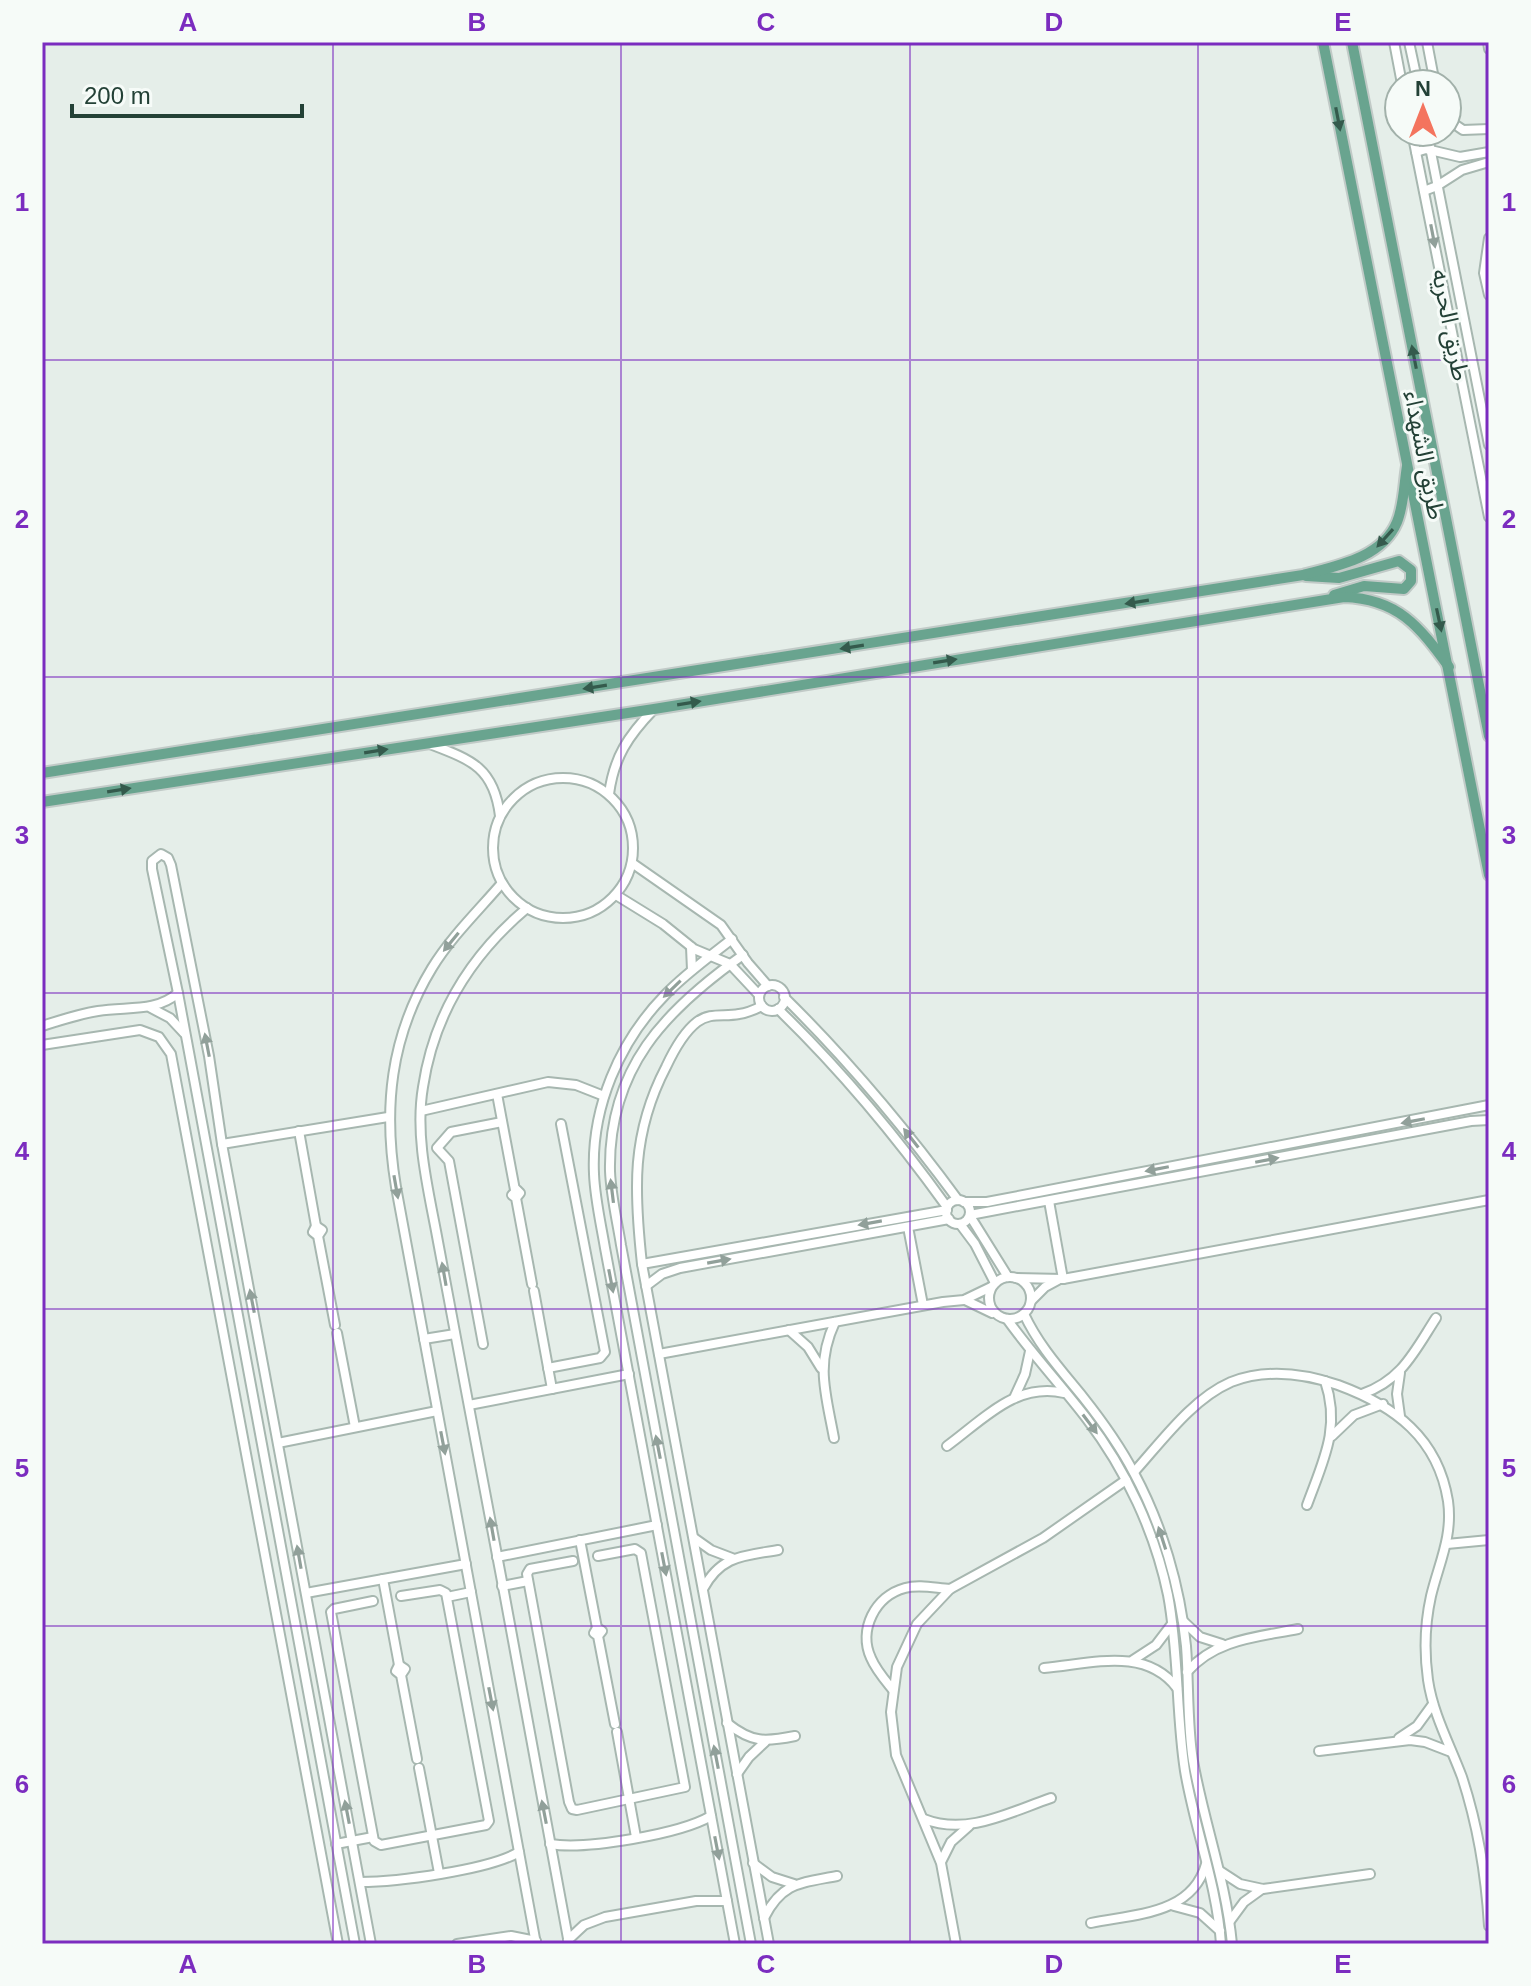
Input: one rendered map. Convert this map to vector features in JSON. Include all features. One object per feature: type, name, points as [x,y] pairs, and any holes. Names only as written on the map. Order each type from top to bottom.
[{"type":"main road","name":"طريق الشهداء","points":[[1323,42],[1489,875]]},
{"type":"main road","name":"طريق الشهداء","points":[[1352,42],[1489,736]]},
{"type":"main road","points":[[42,773],[1303,575],[1361,557],[1386,539],[1400,512],[1407,466]]},
{"type":"main road","points":[[1303,575],[1339,578],[1399,561],[1411,570],[1411,581],[1404,589],[1357,587],[1329,598]]},
{"type":"main road","points":[[42,802],[654,709],[1329,598],[1358,597],[1399,612],[1422,631],[1449,667]]},
{"type":"street","points":[[1394,42],[1399,68]]},
{"type":"street","points":[[1409,42],[1415,68]]},
{"type":"street","points":[[1427,42],[1432,68]]},
{"type":"street","points":[[1488,42],[1489,49]]},
{"type":"street","points":[[1463,130],[1489,129]]},
{"type":"street","name":"طريق الحريه","points":[[1415,148],[1489,517]]},
{"type":"street","points":[[1416,152],[1431,150],[1460,157],[1489,152]]},
{"type":"street","name":"طريق الحريه","points":[[1431,150],[1489,445]]},
{"type":"street","points":[[1424,191],[1462,170],[1489,162]]},
{"type":"street","points":[[1489,238],[1484,273],[1489,295]]},
{"type":"street","points":[[609,794],[619,752],[654,709]]},
{"type":"street","points":[[429,743],[478,766],[495,790],[500,816]]},
{"type":"street","points":[[549,779],[581,780],[609,794],[622,809],[634,844],[632,863],[616,895],[604,906],[574,917],[558,918],[527,908],[513,897],[502,883],[493,853],[495,828],[500,816],[520,792],[549,779]]},
{"type":"street","points":[[355,1944],[152,865],[154,858],[161,854],[170,861],[209,1056],[224,1157],[371,1944]]},
{"type":"street","points":[[632,863],[721,925],[768,986]]},
{"type":"street","points":[[457,1944],[511,1936],[536,1942],[390,1150],[388,1117],[396,1058],[421,987],[445,949],[502,883]]},
{"type":"street","points":[[616,895],[663,924],[691,947],[730,964],[759,995],[762,1006],[767,1010],[778,1009]]},
{"type":"street","points":[[527,908],[478,955],[446,1009],[427,1063],[421,1111],[427,1182],[569,1942]]},
{"type":"street","points":[[732,939],[665,995],[634,1033],[611,1075],[604,1096],[596,1136],[594,1175],[735,1944]]},
{"type":"street","points":[[691,947],[692,970]]},
{"type":"street","points":[[743,955],[694,991],[662,1023],[627,1082],[614,1121],[610,1157],[612,1198],[751,1944]]},
{"type":"street","points":[[759,995],[768,986],[777,986],[864,1080],[969,1207],[970,1215],[1012,1277],[1029,1289],[1031,1301]]},
{"type":"street","points":[[42,1026],[99,1011],[150,1007],[178,993]]},
{"type":"street","points":[[778,1009],[784,997]]},
{"type":"street","points":[[762,1006],[737,1015],[714,1015],[696,1022],[671,1056],[645,1116],[635,1180],[642,1264],[769,1944]]},
{"type":"street","points":[[150,1007],[170,1018],[185,1035]]},
{"type":"street","points":[[778,1009],[856,1089],[903,1147],[948,1212],[975,1244],[993,1285]]},
{"type":"street","points":[[42,1045],[140,1030],[159,1037],[171,1054],[338,1944]]},
{"type":"street","points":[[421,1111],[557,1081],[604,1096]]},
{"type":"street","points":[[497,1094],[552,1389]]},
{"type":"street","points":[[646,1286],[671,1270],[908,1227],[948,1212],[961,1201],[987,1202],[1489,1105]]},
{"type":"street","points":[[222,1144],[388,1117]]},
{"type":"street","points":[[960,1224],[970,1215],[1489,1120]]},
{"type":"street","points":[[483,1344],[448,1159],[437,1148],[451,1132],[502,1122]]},
{"type":"street","points":[[548,1368],[600,1358],[605,1352],[561,1124]]},
{"type":"street","points":[[299,1131],[355,1427]]},
{"type":"street","points":[[207,1160],[224,1157]]},
{"type":"street","points":[[659,1354],[964,1300],[1012,1277],[1063,1279],[1489,1200]]},
{"type":"street","points":[[1049,1201],[1063,1279]]},
{"type":"street","points":[[642,1264],[948,1212]]},
{"type":"street","points":[[908,1227],[923,1305]]},
{"type":"street","points":[[605,1248],[621,1245]]},
{"type":"street","points":[[1024,1314],[1031,1301],[1045,1287],[1063,1279]]},
{"type":"street","points":[[993,1285],[989,1293],[990,1307],[1003,1318],[1100,1437],[1126,1480],[1153,1543],[1177,1622],[1187,1672],[1192,1752],[1203,1814],[1220,1871],[1232,1944]]},
{"type":"street","points":[[964,1300],[1003,1318],[1024,1314]]},
{"type":"street","points":[[1024,1314],[1040,1345],[1095,1413],[1134,1472],[1159,1528],[1177,1589],[1182,1752],[1194,1816],[1216,1897],[1221,1944]]},
{"type":"street","points":[[1362,1394],[1383,1386],[1401,1372],[1436,1318]]},
{"type":"street","points":[[834,1438],[822,1369],[826,1345],[835,1322]]},
{"type":"street","points":[[789,1330],[808,1347],[822,1369]]},
{"type":"street","points":[[424,1339],[455,1334]]},
{"type":"street","points":[[1014,1397],[1025,1374],[1030,1351]]},
{"type":"street","points":[[1400,1416],[1397,1394],[1401,1372]]},
{"type":"street","points":[[1134,1472],[1195,1407],[1218,1389],[1231,1382],[1276,1373],[1325,1381],[1383,1404],[1400,1416],[1426,1446],[1440,1473],[1448,1503],[1447,1544],[1431,1596],[1426,1628],[1426,1661],[1433,1704],[1478,1833],[1489,1926]]},
{"type":"street","points":[[469,1405],[629,1374]]},
{"type":"street","points":[[1307,1505],[1332,1436],[1332,1408],[1325,1381]]},
{"type":"street","points":[[947,1446],[1014,1397],[1039,1389],[1064,1393]]},
{"type":"street","points":[[1332,1436],[1354,1415],[1383,1404]]},
{"type":"street","points":[[278,1443],[437,1411]]},
{"type":"street","points":[[956,1944],[941,1863],[896,1755],[891,1723],[893,1690],[906,1644],[917,1624],[950,1589],[1043,1538],[1126,1480]]},
{"type":"street","points":[[274,1515],[291,1511]]},
{"type":"street","points":[[497,1557],[657,1525]]},
{"type":"street","points":[[693,1537],[711,1550],[732,1558]]},
{"type":"street","points":[[580,1540],[636,1837]]},
{"type":"street","points":[[1447,1544],[1489,1540]]},
{"type":"street","points":[[573,1561],[527,1572],[570,1806],[577,1810],[685,1787],[641,1553],[638,1549],[598,1556]]},
{"type":"street","points":[[703,1589],[714,1571],[732,1558],[778,1550]]},
{"type":"street","points":[[306,1593],[466,1564]]},
{"type":"street","points":[[383,1579],[439,1873]]},
{"type":"street","points":[[502,1586],[528,1581]]},
{"type":"street","points":[[893,1690],[870,1656],[866,1642],[867,1627],[873,1613],[894,1592],[908,1587],[950,1589]]},
{"type":"street","points":[[373,1601],[331,1612],[373,1837],[381,1845],[489,1822],[447,1597],[442,1589],[401,1596]]},
{"type":"street","points":[[447,1597],[471,1592]]},
{"type":"street","points":[[1177,1622],[1200,1637],[1223,1644]]},
{"type":"street","points":[[1132,1660],[1156,1645],[1177,1622]]},
{"type":"street","points":[[1187,1672],[1203,1656],[1223,1644],[1298,1629]]},
{"type":"street","points":[[1044,1668],[1132,1660],[1158,1669],[1178,1688]]},
{"type":"street","points":[[1395,1741],[1417,1726],[1433,1704]]},
{"type":"street","points":[[727,1723],[745,1735],[765,1742],[795,1736]]},
{"type":"street","points":[[1319,1751],[1395,1741],[1425,1742],[1452,1753]]},
{"type":"street","points":[[737,1775],[749,1757],[765,1742]]},
{"type":"street","points":[[684,1780],[704,1776]]},
{"type":"street","points":[[924,1819],[946,1826],[970,1826],[1051,1798]]},
{"type":"street","points":[[550,1844],[586,1846],[691,1826],[711,1816]]},
{"type":"street","points":[[941,1863],[951,1842],[970,1826]]},
{"type":"street","points":[[336,1844],[373,1837]]},
{"type":"street","points":[[360,1882],[439,1873],[502,1861],[519,1852]]},
{"type":"street","points":[[753,1863],[772,1877],[794,1884]]},
{"type":"street","points":[[1091,1923],[1173,1905],[1195,1889],[1206,1863]]},
{"type":"street","points":[[1220,1871],[1240,1884],[1263,1889],[1370,1874]]},
{"type":"street","points":[[764,1918],[776,1898],[794,1884],[837,1876]]},
{"type":"street","points":[[1230,1921],[1244,1902],[1263,1889]]},
{"type":"street","points":[[569,1942],[584,1925],[605,1917],[696,1901],[727,1901]]},
{"type":"street","points":[[1173,1905],[1200,1913],[1221,1932]]}]
